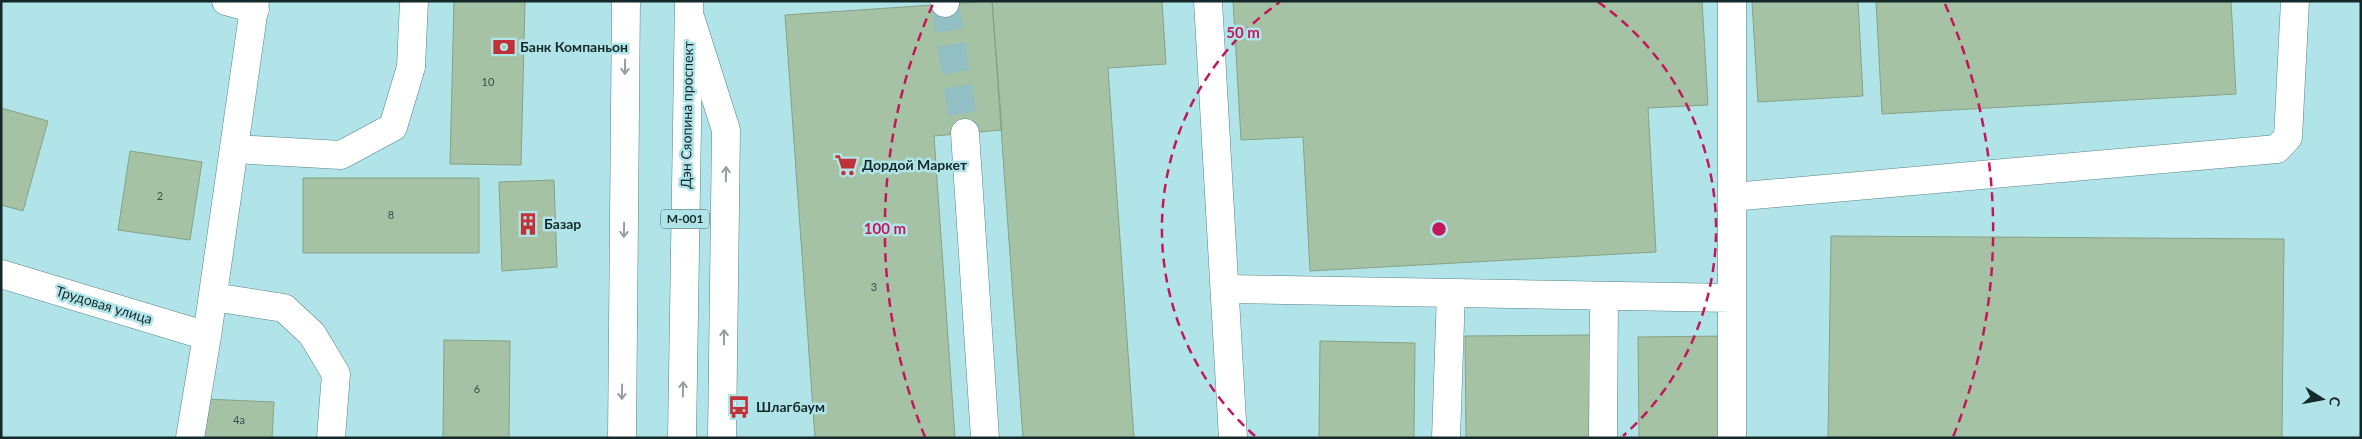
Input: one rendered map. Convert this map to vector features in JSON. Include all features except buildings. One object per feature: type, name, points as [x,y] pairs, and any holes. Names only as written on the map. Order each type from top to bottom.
[{"type":"street","points":[[190,438],[213,297],[255,5],[226,1]]},
{"type":"street","points":[[234,149],[341,155],[393,127],[411,67],[414,1]]},
{"type":"street","points":[[622,438],[626,1]]},
{"type":"street","points":[[1208,1],[1234,438]]},
{"type":"street","points":[[1732,1],[1732,438]]},
{"type":"street","points":[[1732,196],[2277,149],[2288,137],[2295,1]]},
{"type":"street","points":[[689,6],[726,130],[722,438]]},
{"type":"street","name":"Дэн Сяопина проспект","points":[[682,438],[689,6]]},
{"type":"street","points":[[965,133],[985,438]]},
{"type":"street","name":"Трудовая улица","points":[[1,274],[207,336]]},
{"type":"street","points":[[1226,289],[1732,298]]},
{"type":"street","points":[[1446,438],[1451,293]]},
{"type":"street","points":[[1603,438],[1604,296]]},
{"type":"street","points":[[213,297],[284,308],[312,334],[336,374],[331,438]]},
{"type":"tunnel","points":[[945,3],[965,133]]},
{"type":"place","name":"Банк Компаньон","points":[[504,47]]},
{"type":"place","name":"Дордой Маркет","points":[[846,165]]},
{"type":"place","name":"Базар","points":[[528,224]]},
{"type":"place","name":"Шлагбаум","points":[[739,407]]}]
